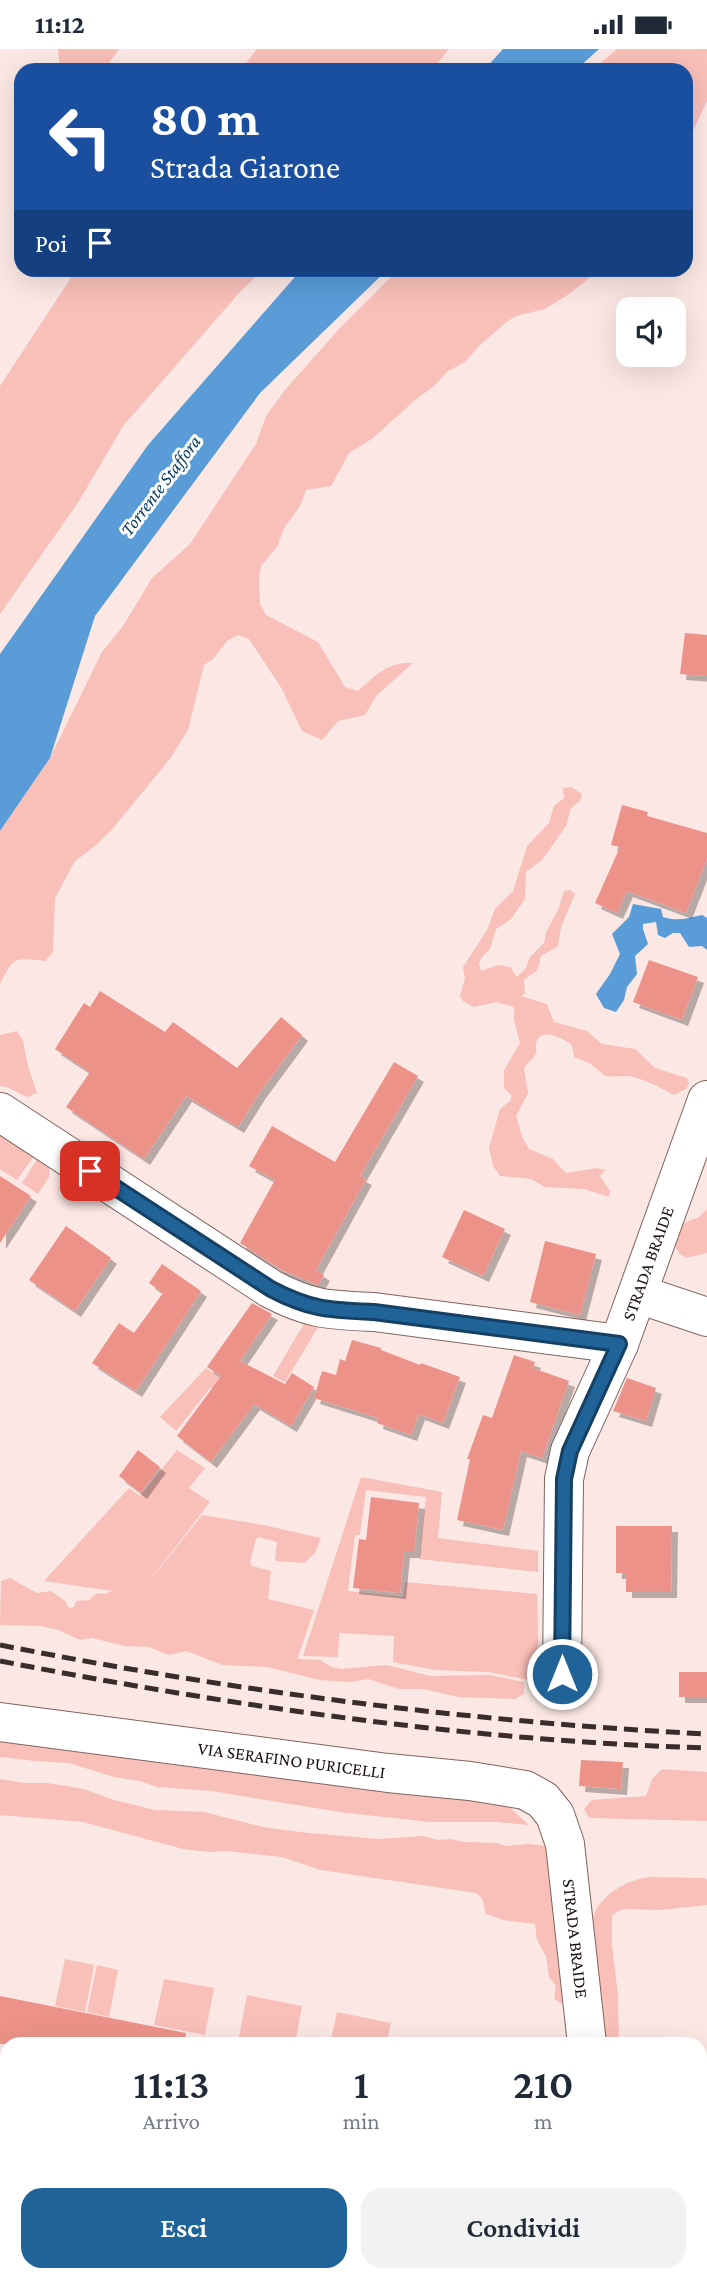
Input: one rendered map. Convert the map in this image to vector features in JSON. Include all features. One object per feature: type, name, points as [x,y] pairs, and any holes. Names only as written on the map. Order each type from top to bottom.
[{"type":"street","name":"STRADA BRAIDE","points":[[562,1674],[564,1479],[570,1451],[619,1344],[707,1100]]},
{"type":"street","points":[[0,1112],[262,1283],[299,1303],[334,1310],[374,1312],[619,1344]]},
{"type":"street","points":[[638,1294],[707,1317]]},
{"type":"street","name":"VIA SERAFINO PURICELLI","points":[[0,1722],[525,1790],[543,1800],[555,1815],[562,1832]]},
{"type":"street","name":"STRADA BRAIDE","points":[[562,1832],[569,1870],[586,2037]]},
{"type":"shaded area","points":[[58,49],[119,49],[109,63],[59,63]]},
{"type":"shaded area","points":[[257,49],[449,49],[438,63],[246,63]]},
{"type":"shaded area","points":[[617,49],[707,49],[707,101],[693,131],[693,63],[601,63]]},
{"type":"shaded area","points":[[71,277],[256,277],[123,426],[79,501],[0,614],[0,386]]},
{"type":"shaded area","points":[[391,277],[590,277],[545,309],[516,316],[505,323],[465,362],[448,371],[373,438],[349,453],[331,486],[306,490],[300,506],[284,528],[277,547],[261,566],[260,604],[266,615],[318,642],[345,687],[358,691],[390,667],[413,663],[377,695],[365,715],[338,721],[322,740],[302,731],[282,689],[249,639],[238,635],[228,640],[213,659],[204,665],[188,730],[169,760],[113,828],[75,861],[55,898],[53,952],[45,961],[16,961],[0,984],[0,831],[50,758],[102,652],[123,626],[152,578],[190,544],[256,444],[266,416],[285,390],[339,329]]},
{"type":"shaded area","points":[[571,787],[582,794],[580,801],[571,808],[566,826],[542,860],[526,872],[525,899],[511,919],[496,929],[490,949],[479,964],[481,971],[498,965],[510,967],[517,977],[526,968],[530,957],[544,943],[564,891],[570,890],[575,894],[561,927],[558,946],[541,956],[536,971],[524,980],[525,993],[521,996],[547,1004],[554,1022],[587,1031],[602,1044],[635,1049],[655,1068],[687,1078],[689,1084],[686,1089],[674,1095],[638,1078],[605,1076],[591,1064],[574,1057],[572,1045],[564,1040],[553,1035],[539,1038],[536,1053],[524,1068],[528,1093],[516,1116],[523,1139],[529,1149],[553,1159],[566,1173],[597,1168],[605,1170],[600,1176],[610,1191],[609,1197],[584,1189],[545,1187],[531,1179],[500,1176],[493,1166],[489,1148],[500,1109],[512,1096],[504,1088],[504,1070],[520,1043],[514,1020],[514,1007],[496,1002],[474,1007],[460,996],[465,979],[463,967],[487,930],[495,909],[513,891],[527,846],[549,823],[554,806],[564,798],[563,788]]},
{"type":"shaded area","points":[[17,1031],[23,1041],[37,1093],[27,1097],[0,1086],[0,1035]]},
{"type":"shaded area","points":[[0,1133],[34,1156],[17,1180],[0,1169]]},
{"type":"shaded area","points":[[37,1159],[50,1163],[49,1177],[38,1194],[22,1183]]},
{"type":"shaded area","points":[[707,1209],[707,1253],[686,1258],[673,1243],[678,1225],[699,1217]]},
{"type":"shaded area","points":[[305,1322],[318,1327],[285,1382],[273,1376]]},
{"type":"shaded area","points":[[206,1368],[226,1381],[217,1391],[211,1387],[176,1431],[160,1417]]},
{"type":"shaded area","points":[[177,1450],[205,1468],[189,1488],[210,1502],[138,1596],[202,1515],[321,1538],[315,1553],[304,1563],[275,1561],[277,1542],[258,1537],[250,1562],[252,1566],[271,1571],[268,1599],[314,1610],[299,1659],[320,1660],[341,1669],[387,1665],[430,1676],[490,1675],[524,1682],[524,1694],[515,1699],[459,1697],[424,1689],[399,1689],[368,1679],[350,1682],[320,1680],[267,1667],[223,1665],[186,1651],[169,1655],[149,1647],[125,1646],[92,1638],[80,1640],[41,1626],[0,1625],[1,1581],[10,1578],[37,1593],[51,1591],[65,1601],[69,1608],[74,1607],[76,1601],[89,1600],[97,1593],[112,1591],[44,1581],[129,1488],[140,1496]]},
{"type":"shaded area","points":[[361,1477],[442,1492],[438,1538],[538,1551],[538,1572],[419,1559],[426,1497],[366,1490],[360,1535],[355,1535],[348,1591],[403,1597],[405,1582],[537,1594],[539,1682],[488,1672],[435,1670],[393,1662],[394,1636],[339,1633],[338,1657],[303,1656]]},
{"type":"shaded area","points":[[0,1736],[303,1779],[311,1783],[329,1782],[438,1794],[508,1806],[529,1825],[431,1822],[346,1813],[212,1791],[157,1787],[69,1763],[0,1757]]},
{"type":"shaded area","points":[[662,1769],[707,1772],[707,1821],[589,1818],[584,1809],[592,1800],[646,1796],[652,1779]]},
{"type":"shaded area","points":[[0,1779],[84,1789],[155,1810],[204,1812],[263,1827],[308,1833],[379,1839],[422,1836],[506,1846],[547,1846],[566,2003],[554,1999],[556,1986],[549,1977],[546,1956],[537,1940],[535,1924],[503,1920],[486,1914],[482,1898],[476,1893],[321,1870],[282,1857],[183,1849],[83,1822],[0,1815]]},
{"type":"shaded area","points":[[642,1878],[704,1878],[707,1880],[707,1905],[661,1910],[623,1909],[612,1915],[619,2037],[600,2037],[593,1917],[602,1901],[616,1889]]},
{"type":"shaded area","points":[[65,1959],[94,1965],[85,2012],[55,2006]]},
{"type":"shaded area","points":[[97,1965],[118,1970],[109,2017],[87,2012]]},
{"type":"shaded area","points":[[164,1979],[214,1988],[205,2035],[154,2025]]},
{"type":"shaded area","points":[[247,1995],[302,2006],[296,2037],[239,2037]]},
{"type":"shaded area","points":[[337,2012],[391,2023],[388,2037],[332,2037]]},
{"type":"water","points":[[503,49],[599,49],[584,63],[490,63]]},
{"type":"water","name":"Torrente Staffora","points":[[295,277],[380,277],[260,393],[95,616],[50,758],[0,831],[0,654],[148,445]]},
{"type":"water","points":[[633,904],[661,909],[663,917],[673,919],[702,915],[707,918],[707,950],[702,946],[689,947],[680,933],[673,933],[665,938],[658,935],[656,922],[643,924],[648,944],[635,956],[637,974],[627,987],[624,1000],[616,1012],[604,1008],[596,994],[620,954],[612,934],[629,917]]},
{"type":"building","points":[[685,633],[707,635],[707,676],[680,674]]},
{"type":"building","points":[[622,805],[648,812],[647,816],[707,833],[707,859],[686,913],[627,891],[617,913],[595,903],[620,847],[611,845]]},
{"type":"building","points":[[649,960],[698,977],[682,1020],[633,1002]]},
{"type":"building","points":[[100,991],[165,1032],[173,1022],[237,1068],[281,1017],[302,1035],[238,1127],[186,1096],[144,1159],[66,1107],[90,1072],[55,1049],[84,1003],[90,1007]]},
{"type":"building","points":[[394,1062],[418,1076],[360,1176],[366,1179],[316,1270],[324,1275],[318,1285],[282,1270],[240,1243],[275,1180],[249,1166],[272,1126],[335,1162]]},
{"type":"building","points":[[0,1176],[31,1196],[0,1243]]},
{"type":"building","points":[[464,1210],[505,1229],[483,1276],[442,1257]]},
{"type":"building","points":[[66,1226],[111,1258],[75,1311],[29,1280]]},
{"type":"building","points":[[545,1241],[596,1254],[580,1315],[530,1302]]},
{"type":"building","points":[[162,1264],[201,1291],[136,1391],[92,1363],[119,1323],[134,1333],[163,1293],[149,1283]]},
{"type":"building","points":[[252,1303],[272,1314],[240,1361],[285,1384],[292,1373],[314,1387],[291,1426],[254,1404],[211,1462],[177,1436],[221,1376],[207,1367]]},
{"type":"building","points":[[352,1340],[460,1377],[443,1423],[419,1414],[411,1435],[377,1423],[378,1418],[314,1398],[322,1371],[336,1375],[340,1359],[345,1361]]},
{"type":"building","points":[[514,1355],[535,1362],[533,1368],[569,1381],[542,1458],[521,1451],[503,1530],[457,1520],[470,1459],[467,1459],[483,1415],[492,1418]]},
{"type":"building","points":[[627,1378],[656,1388],[646,1421],[613,1411]]},
{"type":"building","points":[[138,1450],[160,1467],[141,1493],[119,1476]]},
{"type":"building","points":[[371,1497],[419,1503],[414,1552],[404,1552],[400,1593],[353,1588],[359,1539],[366,1540]]},
{"type":"building","points":[[616,1526],[672,1526],[671,1592],[626,1592],[626,1573],[616,1573]]},
{"type":"building","points":[[679,1672],[707,1672],[707,1697],[679,1697]]},
{"type":"building","points":[[581,1760],[623,1762],[621,1789],[579,1786]]},
{"type":"building","points":[[0,1996],[186,2033],[186,2037],[0,2037]]},
{"type":"railway","points":[[0,1645],[175,1677],[352,1702],[529,1721],[707,1734]]},
{"type":"railway","points":[[0,1661],[175,1693],[352,1719],[529,1738],[707,1748]]},
{"type":"route","points":[[90,1171],[271,1289],[299,1303],[317,1308],[374,1312],[619,1344],[570,1451],[564,1479],[562,1674]]}]
